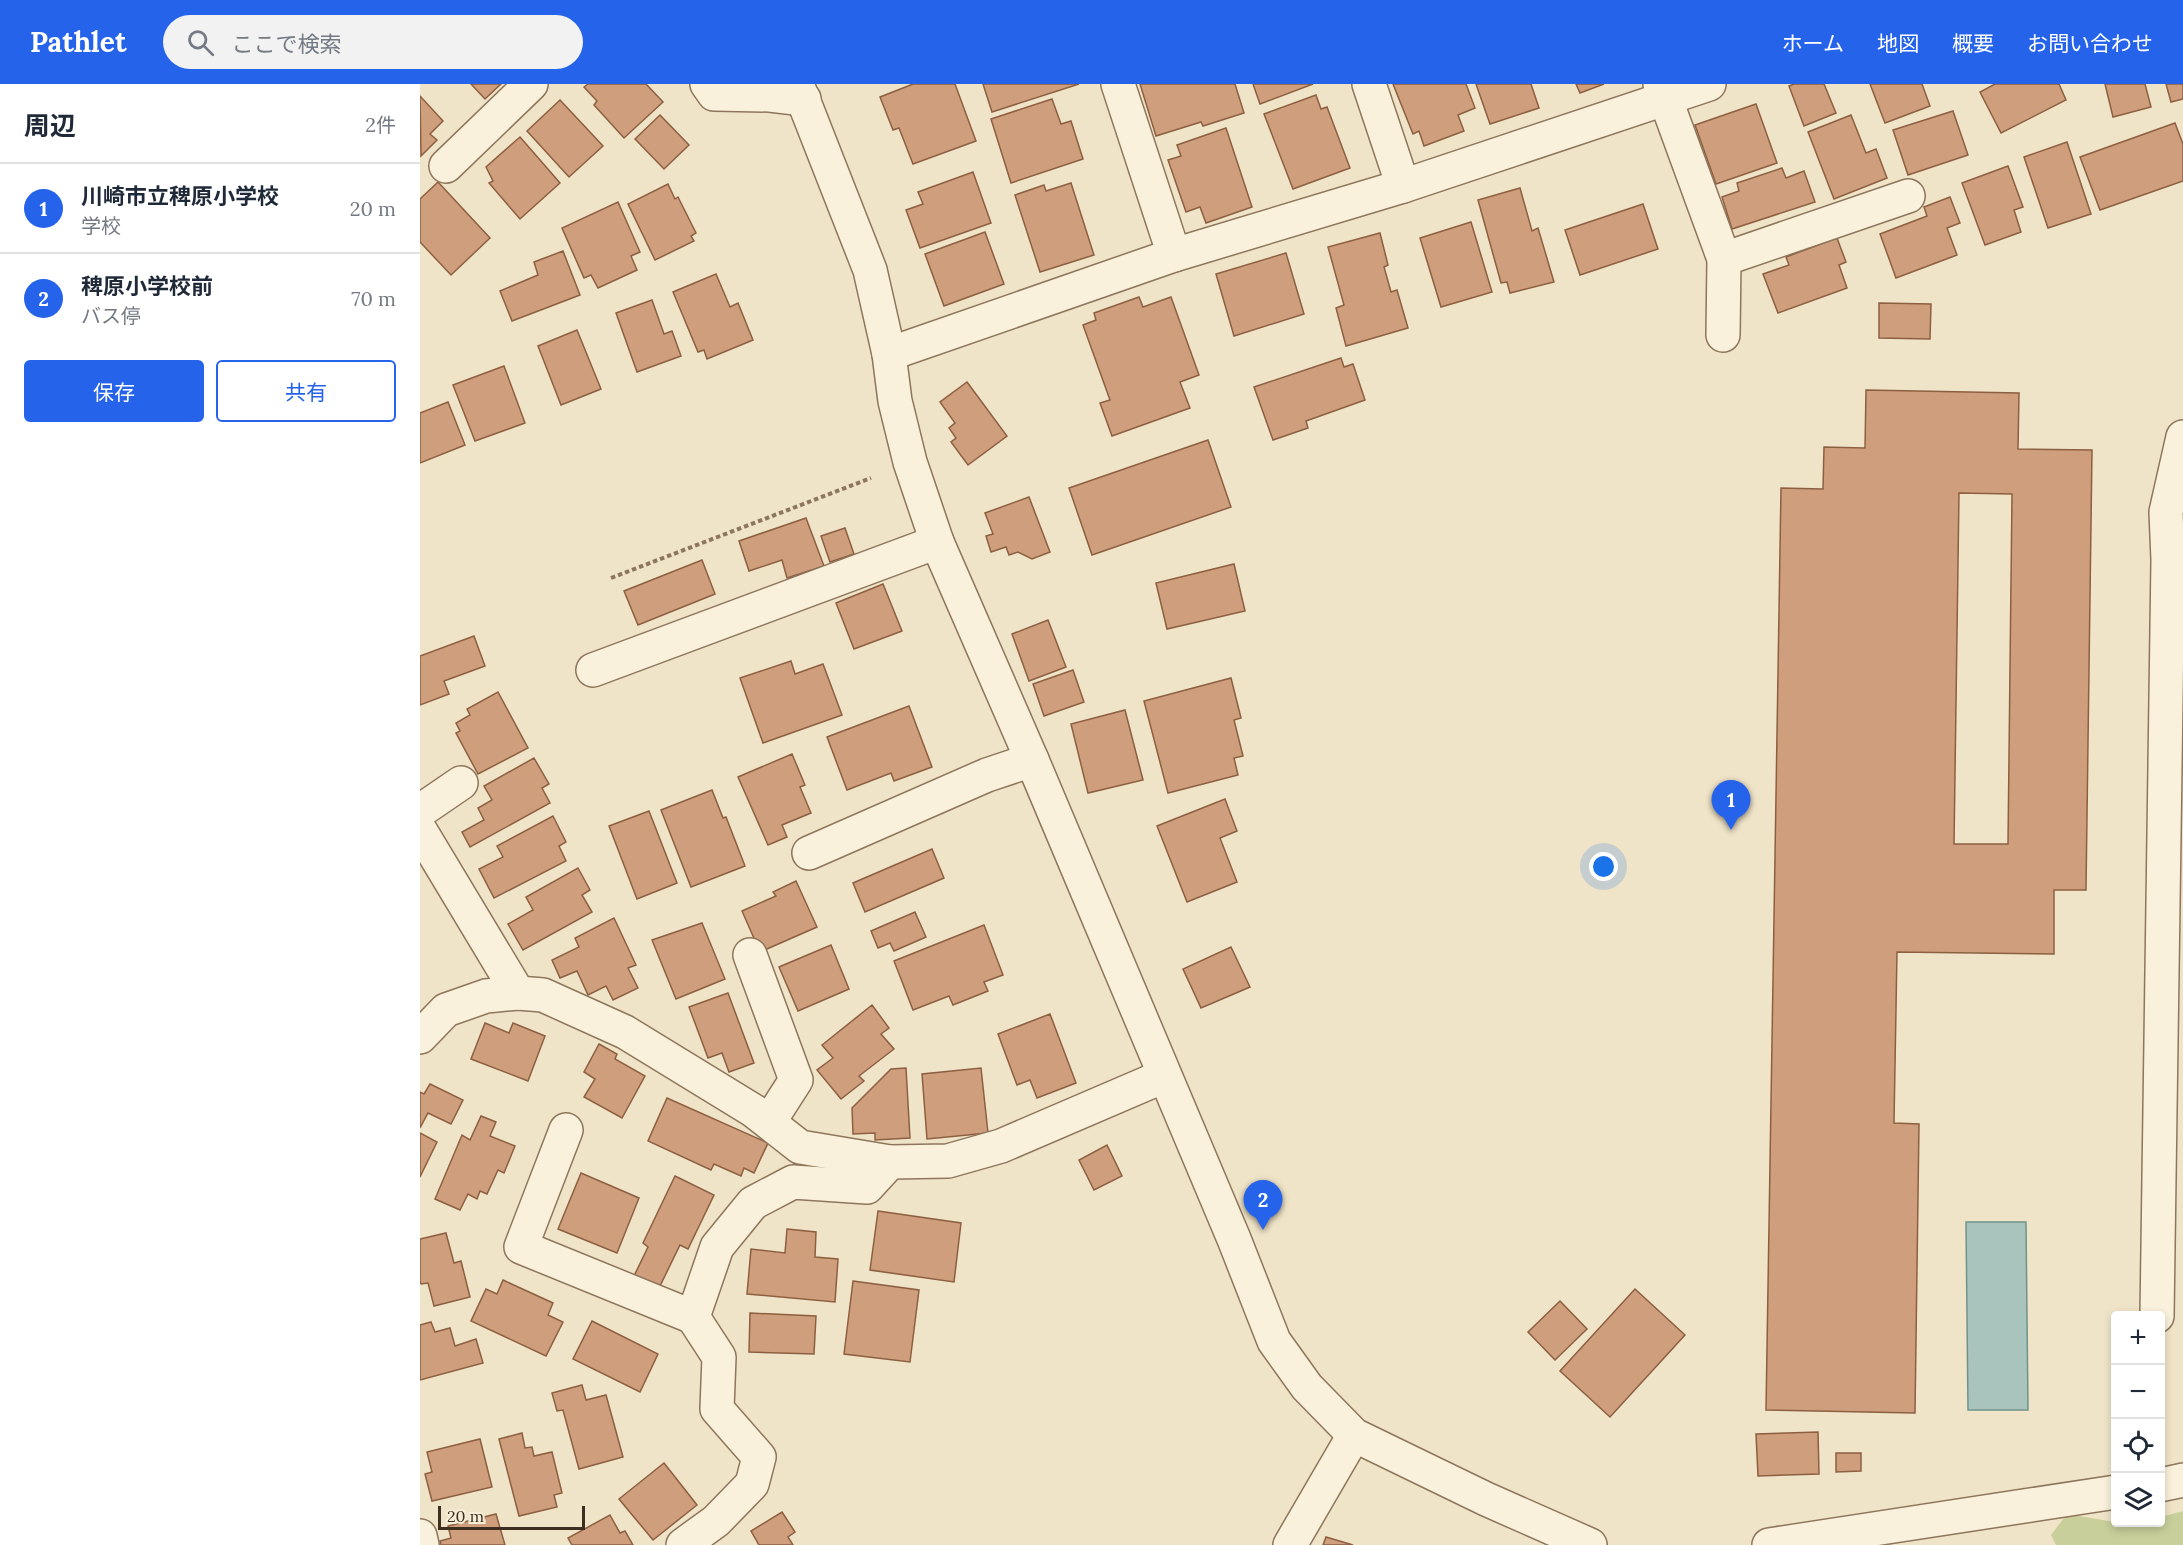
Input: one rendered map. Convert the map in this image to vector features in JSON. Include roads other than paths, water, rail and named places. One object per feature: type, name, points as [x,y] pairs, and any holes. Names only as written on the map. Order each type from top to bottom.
[{"type":"street","points":[[446,166],[531,84]]},
{"type":"street","points":[[707,84],[714,94],[770,95],[801,92],[870,270],[889,354],[895,401],[910,462],[938,542],[1234,1239],[1274,1341],[1307,1387],[1354,1435],[1443,1479],[1590,1545]]},
{"type":"street","points":[[1118,84],[1174,255]]},
{"type":"street","points":[[1369,84],[1402,186]]},
{"type":"street","points":[[889,354],[1174,255],[1402,186],[1662,91],[1709,84]]},
{"type":"street","points":[[1662,91],[1724,259],[1723,335]]},
{"type":"street","points":[[1724,259],[1908,196]]},
{"type":"street","points":[[2157,1311],[2168,560],[2166,512],[2181,452]]},
{"type":"street","points":[[593,670],[938,542]]},
{"type":"street","points":[[809,853],[987,775],[1032,760]]},
{"type":"street","points":[[420,811],[461,783]]},
{"type":"street","points":[[420,830],[518,993]]},
{"type":"street","points":[[750,955],[796,1080],[769,1122]]},
{"type":"street","points":[[420,1037],[446,1010],[486,996],[518,993],[543,995],[626,1032],[769,1122],[800,1147],[891,1162],[948,1161],[1001,1146],[1164,1076]]},
{"type":"street","points":[[566,1130],[521,1247],[693,1317],[720,1357],[717,1409],[759,1457],[752,1484],[716,1521],[683,1545]]},
{"type":"street","points":[[693,1317],[717,1247],[753,1203],[793,1182],[867,1186],[891,1162]]},
{"type":"street","points":[[1290,1545],[1354,1435]]},
{"type":"street","points":[[2165,1484],[2183,1480]]},
{"type":"street","points":[[1769,1545],[2111,1493]]},
{"type":"street","points":[[420,1536],[422,1545]]},
{"type":"water","points":[[1966,1222],[2026,1222],[2028,1410],[1968,1410]]},
{"type":"place","name":"川崎市立稗原小学校","points":[[1731,830]]},
{"type":"place","name":"稗原小学校前","points":[[1263,1230]]}]
